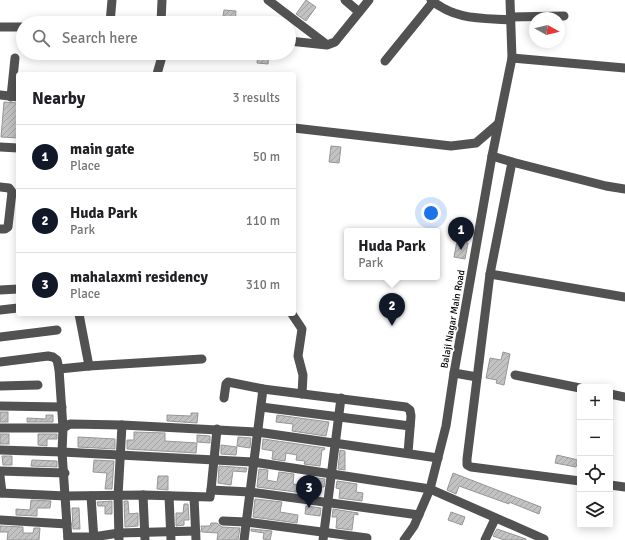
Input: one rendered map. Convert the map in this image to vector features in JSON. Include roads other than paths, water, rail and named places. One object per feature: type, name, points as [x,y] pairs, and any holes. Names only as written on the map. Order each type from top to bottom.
[{"type":"street","points":[[111,16],[112,0]]},
{"type":"street","points":[[161,16],[162,0]]},
{"type":"street","points":[[268,0],[289,16]]},
{"type":"street","points":[[345,0],[359,12]]},
{"type":"street","points":[[296,42],[327,45],[335,42],[368,0]]},
{"type":"street","name":"Balaji Nagar Main Road","points":[[409,539],[430,489],[446,426],[492,156],[512,58],[510,0]]},
{"type":"street","points":[[385,60],[432,1],[446,10],[466,18],[529,17]]},
{"type":"street","points":[[296,21],[327,45]]},
{"type":"street","points":[[0,27],[16,27]]},
{"type":"street","points":[[0,95],[15,97],[15,58]]},
{"type":"street","points":[[512,58],[625,68]]},
{"type":"street","points":[[157,72],[161,60]]},
{"type":"street","points":[[296,128],[450,146],[476,143],[498,124]]},
{"type":"street","points":[[0,147],[16,148]]},
{"type":"street","points":[[492,156],[606,186],[625,189]]},
{"type":"street","points":[[512,162],[490,274],[467,465],[471,467],[577,482]]},
{"type":"street","points":[[0,187],[9,188],[12,192],[8,227],[5,229],[0,229]]},
{"type":"street","points":[[490,274],[625,297]]},
{"type":"street","points":[[0,290],[16,289]]},
{"type":"street","points":[[0,310],[16,308]]},
{"type":"street","points":[[79,316],[89,366]]},
{"type":"street","points":[[293,316],[302,329],[298,356],[302,375],[302,394]]},
{"type":"street","points":[[0,337],[57,330]]},
{"type":"street","points":[[0,362],[48,356],[53,357],[56,360],[59,369],[62,407],[62,452],[65,473],[68,538],[119,536],[196,536],[194,497]]},
{"type":"street","points":[[59,369],[202,359]]},
{"type":"street","points":[[454,373],[477,377]]},
{"type":"street","points":[[515,375],[577,387]]},
{"type":"street","points":[[224,398],[226,384],[228,382],[263,389],[406,407],[410,410],[408,453]]},
{"type":"street","points":[[0,386],[38,385]]},
{"type":"street","points":[[244,540],[263,389]]},
{"type":"street","points":[[613,395],[625,397]]},
{"type":"street","points":[[323,536],[341,398]]},
{"type":"street","points":[[0,406],[62,407]]},
{"type":"street","points":[[261,407],[410,426]]},
{"type":"street","points":[[0,428],[63,428],[70,424],[217,429],[257,432],[438,458]]},
{"type":"street","points":[[119,536],[118,496],[122,425]]},
{"type":"street","points":[[0,476],[1,493],[66,496],[144,495],[210,497],[217,429]]},
{"type":"street","points":[[0,450],[253,462],[430,489],[495,519],[544,539]]},
{"type":"street","points":[[0,471],[65,473]]},
{"type":"street","points":[[613,485],[625,487]]},
{"type":"street","points":[[211,490],[250,492],[419,515]]},
{"type":"street","points":[[144,495],[145,536]]},
{"type":"street","points":[[91,496],[94,538]]},
{"type":"street","points":[[170,496],[171,536]]},
{"type":"street","points":[[486,540],[495,519]]},
{"type":"street","points":[[0,520],[67,524]]},
{"type":"street","points":[[223,521],[246,522],[323,536],[367,538]]},
{"type":"place","name":"main gate","points":[[461,250]]},
{"type":"place","name":"Huda Park","points":[[392,326]]},
{"type":"place","name":"mahalaxmi residency","points":[[309,508]]}]
